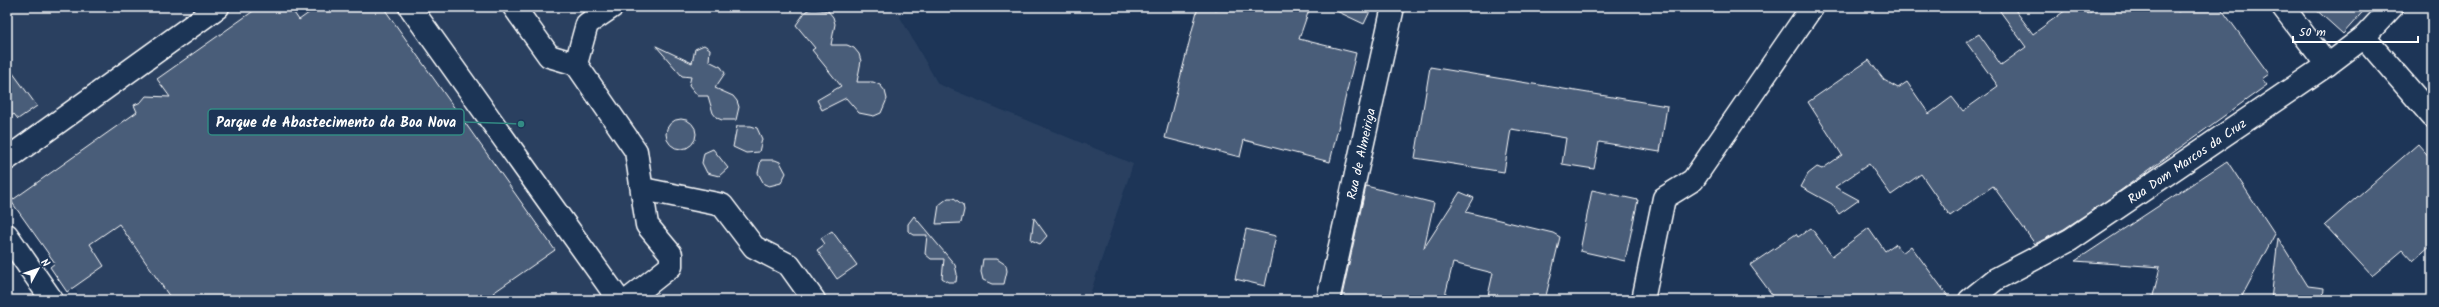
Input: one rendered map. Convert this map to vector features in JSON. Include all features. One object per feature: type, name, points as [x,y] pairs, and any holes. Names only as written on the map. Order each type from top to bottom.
[{"type":"street","points":[[7,159],[218,7]]},
{"type":"street","points":[[410,7],[619,300]]},
{"type":"street","points":[[514,7],[549,56],[576,64],[636,151],[643,189],[647,225],[671,254],[671,266],[628,300]]},
{"type":"street","points":[[576,64],[587,24],[612,7]]},
{"type":"street","name":"Rua de Almeiriga","points":[[1328,300],[1394,7]]},
{"type":"street","points":[[2284,7],[2327,65]]},
{"type":"street","name":"Rua Dom Marcos da Cruz","points":[[1970,300],[1996,279],[2070,240],[2327,65],[2364,37],[2392,7]]},
{"type":"street","points":[[1643,300],[1664,198],[1694,180],[1806,9]]},
{"type":"street","points":[[2364,37],[2432,116]]},
{"type":"street","points":[[643,189],[722,205],[754,247],[789,264],[814,300]]},
{"type":"street","points":[[7,235],[52,300]]},
{"type":"shaded area","points":[[7,7],[904,7],[900,17],[938,84],[1133,164],[1088,300],[83,300],[7,194]]},
{"type":"shaded area","points":[[2325,7],[2377,7],[2353,31]]},
{"type":"building","points":[[259,7],[290,7],[299,20],[317,7],[383,7],[555,250],[493,293],[498,300],[172,300],[119,224],[90,244],[104,266],[67,292],[50,267],[55,263],[11,201],[137,112],[134,105],[141,102],[146,96],[170,97],[157,79]]},
{"type":"building","points":[[1198,7],[1218,10],[1219,7],[1310,7],[1299,39],[1356,53],[1330,162],[1244,140],[1240,157],[1165,138]]},
{"type":"building","points":[[1328,7],[1372,7],[1364,24]]},
{"type":"building","points":[[1997,7],[2013,7],[2033,34],[2070,7],[2083,7],[2088,14],[2097,7],[2174,7],[2178,12],[2185,7],[2220,7],[2269,74],[2262,79],[2267,85],[2106,201],[2064,229],[2035,244],[1993,186],[1950,216],[1921,174],[1891,195],[1869,164],[1835,187],[1859,200],[1839,214],[1832,204],[1801,187],[1808,174],[1817,167],[1822,169],[1842,155],[1808,102],[1869,60],[1884,80],[1898,88],[1907,82],[1929,114],[1952,97],[1963,111],[1998,86],[1966,42],[1979,34],[2001,65],[2026,47]]},
{"type":"building","points":[[2313,7],[2367,7],[2343,34]]},
{"type":"building","points":[[813,8],[828,11],[833,17],[835,24],[831,45],[847,45],[854,48],[859,54],[861,61],[857,82],[873,82],[880,85],[885,91],[887,99],[881,113],[874,116],[859,113],[846,98],[822,110],[817,100],[841,86],[812,50],[815,48],[796,25],[806,11]]},
{"type":"building","points":[[704,45],[710,49],[709,61],[721,67],[725,73],[715,88],[733,96],[737,101],[739,107],[736,120],[722,120],[717,118],[713,113],[708,96],[698,96],[689,85],[691,77],[682,76],[656,46],[692,63],[695,49]]},
{"type":"building","points":[[7,65],[37,106],[18,119],[14,114],[7,119]]},
{"type":"building","points":[[1430,67],[1667,106],[1660,152],[1599,142],[1594,169],[1562,164],[1566,138],[1511,129],[1504,172],[1415,158]]},
{"type":"building","points":[[681,119],[687,120],[695,128],[695,140],[687,148],[681,149],[675,148],[667,140],[666,134],[667,128],[675,120]]},
{"type":"building","points":[[737,126],[751,126],[757,128],[762,139],[759,152],[746,153],[733,147]]},
{"type":"building","points":[[2418,144],[2432,160],[2432,244],[2413,261],[2403,250],[2372,276],[2325,225]]},
{"type":"building","points":[[713,149],[728,168],[719,176],[707,173],[702,163],[704,153]]},
{"type":"building","points":[[761,160],[775,160],[780,162],[786,173],[781,183],[769,186],[764,184],[758,173]]},
{"type":"building","points":[[2227,161],[2275,234],[2240,300],[2152,300],[2160,267],[2075,261]]},
{"type":"building","points":[[1366,186],[1434,203],[1424,248],[1460,192],[1474,198],[1466,212],[1553,233],[1560,237],[1545,300],[1487,300],[1493,273],[1453,263],[1444,300],[1341,300]]},
{"type":"building","points":[[1592,190],[1638,200],[1625,261],[1580,251]]},
{"type":"building","points":[[948,198],[954,198],[963,205],[964,210],[961,223],[936,224],[939,205]]},
{"type":"building","points":[[914,216],[955,265],[957,274],[956,282],[948,282],[942,278],[944,259],[931,259],[925,254],[927,235],[914,235],[908,231],[908,224]]},
{"type":"building","points":[[1034,218],[1047,236],[1040,244],[1031,240]]},
{"type":"building","points":[[1811,228],[1832,256],[1869,228],[1885,251],[1895,244],[1902,253],[1911,246],[1951,300],[1776,300],[1750,265],[1796,234],[1798,237]]},
{"type":"building","points":[[1246,229],[1276,236],[1265,286],[1235,279]]},
{"type":"building","points":[[832,231],[857,265],[837,279],[817,250],[825,244],[821,238]]},
{"type":"building","points":[[2278,238],[2308,286],[2324,288],[2323,300],[2271,300]]},
{"type":"building","points":[[983,259],[997,259],[1006,265],[1007,271],[1004,284],[992,284],[983,280],[981,272]]},
{"type":"place","name":"Parque de Abastecimento da Boa Nova","points":[[521,124]]}]
